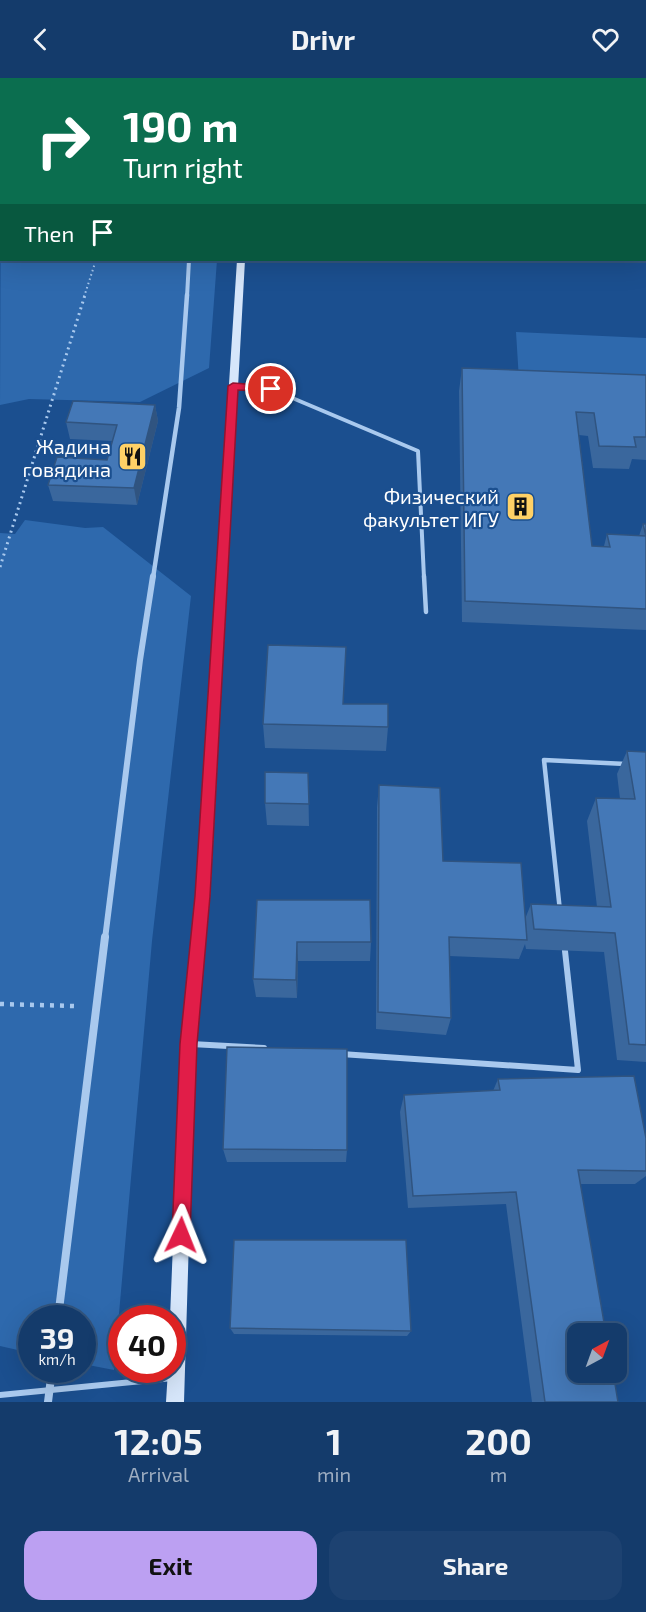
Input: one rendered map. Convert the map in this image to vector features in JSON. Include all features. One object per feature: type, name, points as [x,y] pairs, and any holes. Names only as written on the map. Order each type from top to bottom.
[{"type":"street","points":[[60,1305],[140,660],[179,408],[189,261]]},
{"type":"street","points":[[179,1305],[188,1044],[203,896],[241,261]]},
{"type":"street","points":[[48,1402],[50,1383]]},
{"type":"street","points":[[175,1402],[176,1383]]},
{"type":"lane","points":[[233,386],[271,389],[418,451],[426,612]]},
{"type":"lane","points":[[561,914],[544,760],[635,764]]},
{"type":"lane","points":[[339,1053],[578,1070],[565,951]]},
{"type":"lane","points":[[188,1044],[267,1049]]},
{"type":"lane","points":[[0,1395],[122,1383]]},
{"type":"path","points":[[0,567],[96,261]]},
{"type":"path","points":[[0,1004],[97,1007]]},
{"type":"shaded area","points":[[1,261],[217,261],[209,368],[140,402],[29,399],[0,405]]},
{"type":"shaded area","points":[[516,332],[646,338],[646,386],[519,380]]},
{"type":"shaded area","points":[[25,520],[85,528],[103,527],[191,596],[152,941],[120,1305],[108,1305],[108,1369],[96,1367],[96,1305],[18,1305],[18,1350],[0,1346],[0,533],[15,534]]},
{"type":"building","name":"Физический факультет ИГУ","points":[[462,368],[646,375],[646,437],[634,437],[636,447],[599,446],[594,413],[576,412],[592,546],[610,547],[607,534],[646,536],[646,609],[465,601]]},
{"type":"building","points":[[73,401],[155,405],[134,488],[48,485],[57,457],[107,460],[117,425],[66,422]]},
{"type":"building","points":[[268,645],[346,647],[343,704],[388,704],[388,727],[263,724]]},
{"type":"building","points":[[627,751],[646,752],[646,1045],[629,1044],[615,933],[534,929],[531,904],[611,907],[596,798],[635,799]]},
{"type":"building","points":[[265,772],[308,773],[309,804],[265,803]]},
{"type":"building","points":[[379,785],[440,788],[443,861],[521,863],[527,940],[449,937],[451,1018],[378,1012]]},
{"type":"building","points":[[257,900],[370,900],[371,942],[297,942],[296,980],[253,979]]},
{"type":"building","points":[[227,1047],[347,1049],[347,1150],[223,1149]]},
{"type":"building","points":[[634,1076],[646,1138],[646,1171],[578,1170],[604,1323],[567,1323],[567,1383],[615,1383],[618,1402],[545,1402],[516,1192],[413,1196],[404,1095],[500,1090],[498,1079]]},
{"type":"building","points":[[234,1240],[406,1240],[411,1331],[230,1328]]},
{"type":"place","name":"Жадина говядина","points":[[132,457]]},
{"type":"place","name":"Физический факультет ИГУ","points":[[520,507]]},
{"type":"route","points":[[181,1235],[188,1044],[203,896],[233,386],[271,389]]}]
